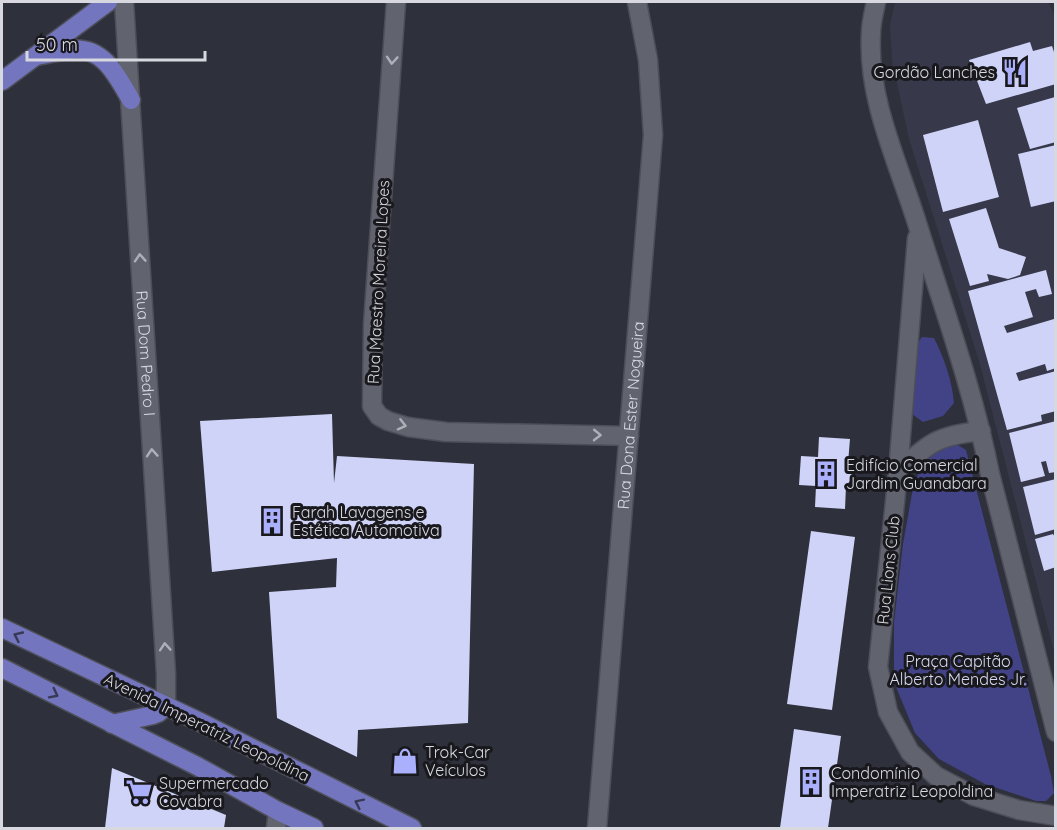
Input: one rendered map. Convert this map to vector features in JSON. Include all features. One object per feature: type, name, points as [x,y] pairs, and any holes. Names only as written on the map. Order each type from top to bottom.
[{"type":"main road","points":[[2,81],[108,2]]},
{"type":"main road","points":[[33,57],[70,50],[93,52],[108,63],[131,100]]},
{"type":"main road","name":"Avenida Imperatriz Leopoldina","points":[[2,628],[412,828]]},
{"type":"main road","points":[[2,668],[197,766],[277,820],[314,828]]},
{"type":"main road","points":[[112,724],[153,715],[166,706]]},
{"type":"street","name":"Rua Dom Pedro I","points":[[124,2],[166,674],[166,706]]},
{"type":"street","name":"Rua Maestro Moreira Lopes","points":[[396,2],[373,325],[372,406],[379,416],[388,421],[408,427],[446,432],[629,436]]},
{"type":"street","name":"Rua Dona Ester Nogueira","points":[[597,828],[653,135],[648,60],[637,2]]},
{"type":"street","name":"Rua Lions Club","points":[[876,2],[871,33],[873,74],[882,120],[981,431],[1056,732]]},
{"type":"street","name":"Rua Lions Club","points":[[918,228],[898,472],[878,667],[888,712],[910,752],[936,776],[974,796],[1019,810],[1056,816]]},
{"type":"street","points":[[898,472],[923,447],[954,434],[981,431]]},
{"type":"shaded area","points":[[895,2],[1048,2],[1055,16],[1055,655],[979,361],[909,139],[892,60],[890,25]]},
{"type":"green space","points":[[922,337],[934,338],[947,369],[954,403],[943,416],[923,422],[912,414],[914,348]]},
{"type":"green space","name":"Praça Capitão Alberto Mendes Jr.","points":[[953,442],[966,450],[1051,776],[1054,793],[1046,801],[1036,801],[985,784],[939,759],[915,733],[894,682],[894,622],[903,544],[913,488],[922,463],[934,449]]},
{"type":"building","name":"Gordão Lanches","points":[[1030,42],[1033,51],[1052,46],[1056,58],[1056,84],[986,104],[969,60]]},
{"type":"building","points":[[1055,97],[1056,142],[1030,149],[1017,108]]},
{"type":"building","points":[[978,120],[999,197],[943,212],[923,135]]},
{"type":"building","points":[[1056,145],[1056,201],[1031,207],[1018,154]]},
{"type":"building","points":[[986,208],[999,248],[1026,257],[1020,275],[1008,279],[987,274],[989,281],[970,286],[949,219]]},
{"type":"building","points":[[1046,270],[1052,294],[1039,297],[1036,289],[1025,292],[1033,317],[1004,326],[1007,333],[1054,319],[1056,368],[1047,371],[1045,364],[1016,373],[1019,381],[1056,371],[1056,411],[1041,415],[1042,421],[1007,430],[968,291]]},
{"type":"building","points":[[332,414],[334,483],[337,456],[474,464],[468,723],[358,730],[357,757],[277,718],[269,592],[336,587],[337,558],[212,572],[200,421]]},
{"type":"building","points":[[1056,421],[1056,472],[1049,473],[1046,461],[1041,462],[1045,476],[1021,482],[1009,433]]},
{"type":"building","name":"Edifício Comercial Jardim Guanabara","points":[[819,437],[850,439],[848,463],[851,466],[853,477],[846,486],[845,509],[815,507],[816,486],[799,485],[801,456],[818,457]]},
{"type":"building","points":[[1056,479],[1056,529],[1035,535],[1023,487]]},
{"type":"building","points":[[811,531],[855,537],[832,710],[787,704]]},
{"type":"building","points":[[1053,534],[1056,539],[1056,567],[1044,571],[1035,539]]},
{"type":"building","name":"Condomínio Imperatriz Leopoldina","points":[[794,729],[841,736],[828,828],[780,828]]},
{"type":"building","name":"Supermercado Covabra","points":[[112,768],[226,815],[224,828],[105,828]]},
{"type":"place","name":"Gordão Lanches","points":[[1015,72]]},
{"type":"place","name":"Edifício Comercial Jardim Guanabara","points":[[826,474]]},
{"type":"place","name":"Farah Lavagens e Estética Automotiva","points":[[272,521]]},
{"type":"place","name":"Trok-Car Veículos","points":[[405,761]]},
{"type":"place","name":"Condomínio Imperatriz Leopoldina","points":[[811,782]]},
{"type":"place","name":"Supermercado Covabra","points":[[139,792]]}]
